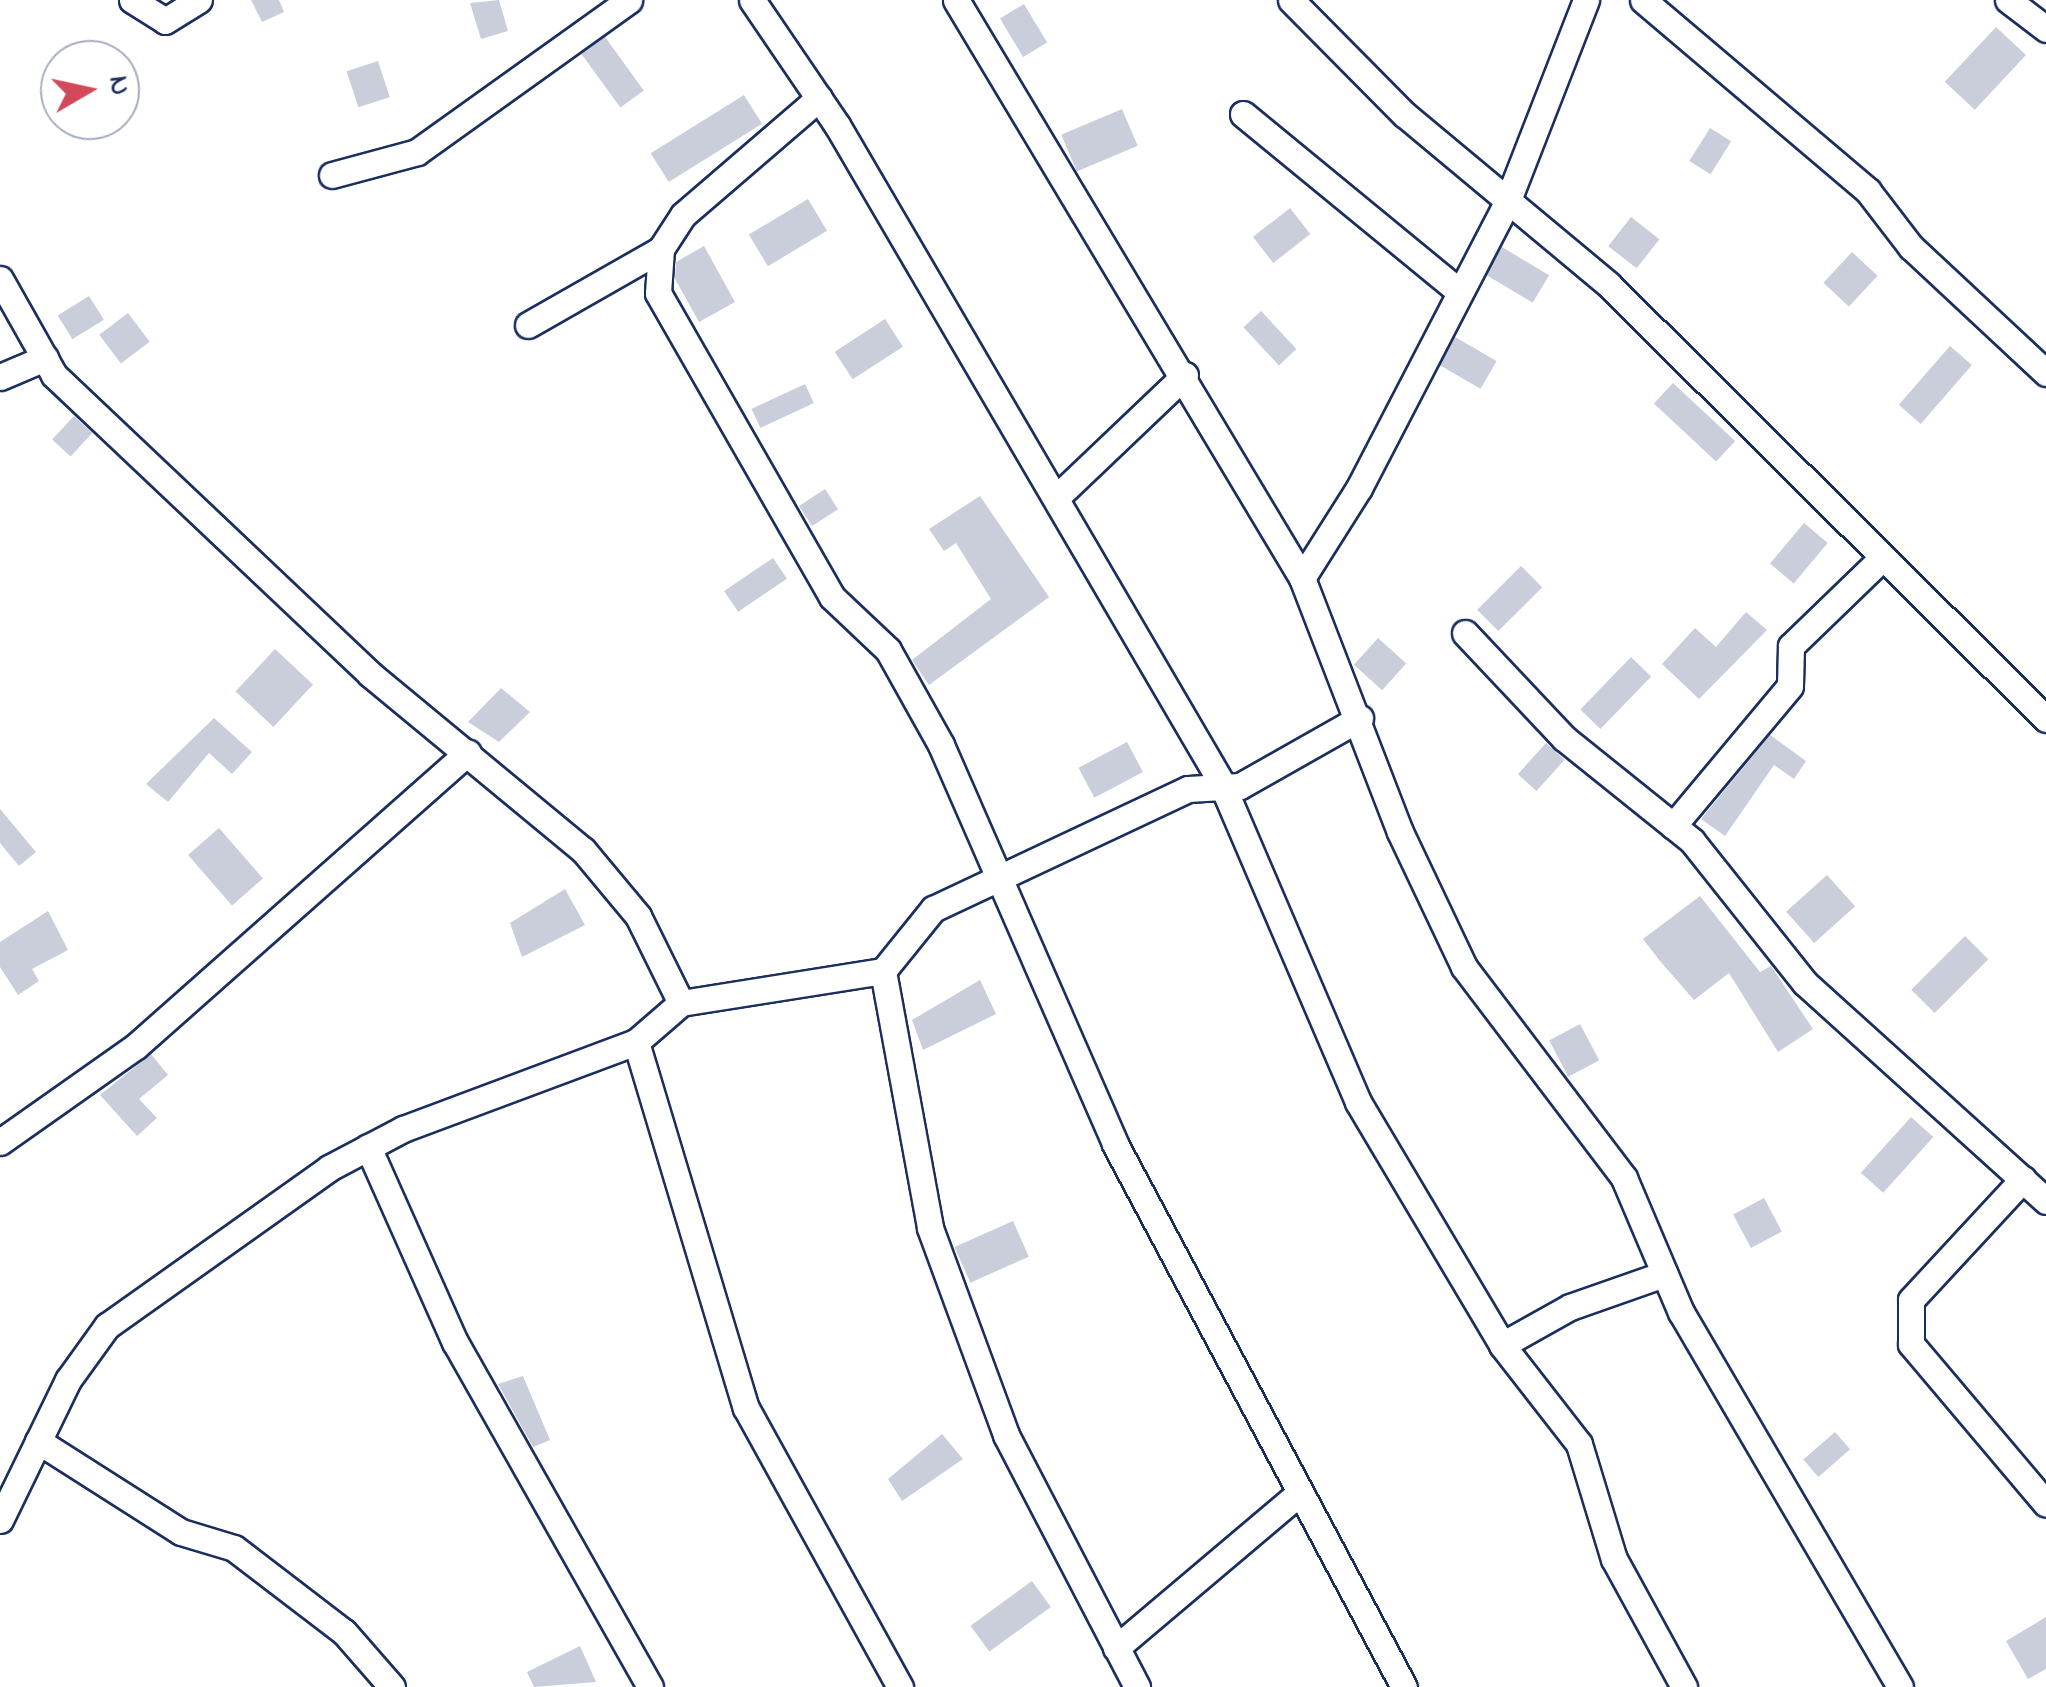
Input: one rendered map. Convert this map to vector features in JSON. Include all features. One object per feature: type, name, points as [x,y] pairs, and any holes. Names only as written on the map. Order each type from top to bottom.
[{"type":"street","points":[[132,0],[165,21],[199,0]]},
{"type":"street","points":[[332,175],[417,152],[630,0]]},
{"type":"street","points":[[752,0],[819,98],[1059,496],[1221,782],[1358,1102],[1502,1345],[1579,1444],[1614,1559],[1684,1687]]},
{"type":"street","points":[[956,0],[1185,375],[1302,578],[1360,718],[1400,832],[1464,966],[1624,1178],[1664,1274],[1900,1687]]},
{"type":"street","points":[[1291,0],[1404,114],[1609,286],[1878,561],[2046,719]]},
{"type":"street","points":[[1302,578],[1359,488],[1456,289],[1508,200],[1586,0]]},
{"type":"street","points":[[1643,0],[1868,191],[1911,247],[2046,373]]},
{"type":"street","points":[[2008,0],[2046,29]]},
{"type":"street","points":[[528,325],[661,248],[683,216],[819,98]]},
{"type":"street","points":[[1243,114],[1456,289]]},
{"type":"street","points":[[661,248],[658,292],[668,317],[832,596],[897,666],[941,744],[994,883],[1114,1144],[1297,1495],[1404,1687]]},
{"type":"street","points":[[0,279],[45,358],[263,577],[583,850],[638,916],[681,1004]]},
{"type":"street","points":[[0,377],[45,358]]},
{"type":"street","points":[[1059,496],[1185,375]]},
{"type":"street","points":[[1673,826],[1790,686],[1791,646],[1878,561]]},
{"type":"street","points":[[1465,633],[1564,738],[1673,826],[1805,983],[2046,1200]]},
{"type":"street","points":[[0,1520],[38,1440],[106,1326],[368,1147],[636,1042],[681,1004],[883,972],[934,909],[1188,788],[1221,782],[1240,786],[1360,718]]},
{"type":"street","points":[[0,1142],[136,1046],[468,752]]},
{"type":"street","points":[[883,972],[930,1228],[1006,1435],[1137,1687]]},
{"type":"street","points":[[636,1042],[746,1408],[900,1687]]},
{"type":"street","points":[[368,1147],[455,1342],[650,1687]]},
{"type":"street","points":[[2023,1178],[1911,1300],[1912,1344],[2046,1504]]},
{"type":"street","points":[[1502,1345],[1570,1308],[1664,1274]]},
{"type":"street","points":[[38,1440],[182,1532],[234,1548],[344,1632],[392,1687]]},
{"type":"street","points":[[1116,1648],[1297,1495]]},
{"type":"building","points":[[251,0],[279,0],[284,12],[262,22]]},
{"type":"building","points":[[499,0],[508,31],[481,39],[470,3]]},
{"type":"building","points":[[1024,4],[1047,43],[1023,57],[1000,18]]},
{"type":"building","points":[[1996,27],[2026,55],[1975,110],[1945,82]]},
{"type":"building","points":[[605,37],[644,90],[620,107],[582,54]]},
{"type":"building","points":[[378,61],[390,97],[358,107],[347,71]]},
{"type":"building","points":[[744,95],[762,124],[669,182],[651,153]]},
{"type":"building","points":[[1122,109],[1138,146],[1077,172],[1061,135]]},
{"type":"building","points":[[1710,128],[1731,141],[1711,174],[1689,161]]},
{"type":"building","points":[[808,199],[827,231],[768,266],[749,235]]},
{"type":"building","points":[[1290,208],[1310,234],[1273,263],[1253,237]]},
{"type":"building","points":[[1631,217],[1659,239],[1637,268],[1608,246]]},
{"type":"building","points":[[704,246],[735,302],[699,322],[675,279],[676,262]]},
{"type":"building","points":[[1502,247],[1549,275],[1533,303],[1486,274]]},
{"type":"building","points":[[1852,252],[1878,276],[1849,307],[1823,283]]},
{"type":"building","points":[[89,296],[104,320],[72,339],[58,316]]},
{"type":"building","points":[[1261,311],[1296,349],[1279,365],[1243,327]]},
{"type":"building","points":[[128,313],[150,342],[121,363],[99,335]]},
{"type":"building","points":[[885,319],[903,347],[853,379],[835,352]]},
{"type":"building","points":[[1455,337],[1497,361],[1481,389],[1439,365]]},
{"type":"building","points":[[1950,346],[1972,365],[1921,424],[1899,405]]},
{"type":"building","points":[[1673,383],[1735,441],[1716,461],[1654,403]]},
{"type":"building","points":[[805,384],[814,403],[760,428],[752,409]]},
{"type":"building","points":[[74,416],[92,433],[70,456],[52,439]]},
{"type":"building","points":[[825,489],[838,509],[812,526],[799,506]]},
{"type":"building","points":[[980,496],[1049,597],[929,685],[912,660],[991,599],[956,543],[944,551],[929,529]]},
{"type":"building","points":[[1804,523],[1828,543],[1794,584],[1770,564]]},
{"type":"building","points":[[773,558],[787,579],[738,612],[724,591]]},
{"type":"building","points":[[1521,566],[1542,587],[1498,631],[1477,610]]},
{"type":"building","points":[[1746,612],[1767,630],[1699,699],[1662,664],[1695,628],[1716,647]]},
{"type":"building","points":[[1378,638],[1406,663],[1382,690],[1354,665]]},
{"type":"building","points":[[275,649],[313,684],[273,727],[235,691]]},
{"type":"building","points":[[1631,657],[1651,676],[1600,729],[1580,710]]},
{"type":"building","points":[[501,688],[530,712],[499,742],[468,722]]},
{"type":"building","points":[[214,718],[252,752],[232,774],[209,753],[168,802],[146,784]]},
{"type":"building","points":[[1770,735],[1806,761],[1794,779],[1774,765],[1725,836],[1701,819]]},
{"type":"building","points":[[1127,742],[1143,772],[1094,798],[1078,768]]},
{"type":"building","points":[[1546,743],[1565,760],[1536,791],[1518,774]]},
{"type":"building","points":[[0,809],[36,852],[19,866],[0,843]]},
{"type":"building","points":[[219,828],[263,879],[232,905],[188,855]]},
{"type":"building","points":[[1827,875],[1855,906],[1814,943],[1786,912]]},
{"type":"building","points":[[565,889],[585,925],[522,957],[510,923]]},
{"type":"building","points":[[1700,896],[1760,972],[1771,966],[1813,1029],[1778,1052],[1729,973],[1694,1000],[1660,961],[1643,939]]},
{"type":"building","points":[[48,911],[68,950],[32,969],[39,981],[18,995],[0,967],[0,942]]},
{"type":"building","points":[[1965,936],[1988,959],[1935,1013],[1911,990]]},
{"type":"building","points":[[980,980],[996,1014],[923,1050],[912,1020]]},
{"type":"building","points":[[1580,1024],[1599,1060],[1568,1077],[1549,1040]]},
{"type":"building","points":[[151,1054],[168,1075],[139,1099],[157,1118],[137,1136],[100,1095]]},
{"type":"building","points":[[1911,1117],[1933,1137],[1883,1193],[1861,1173]]},
{"type":"building","points":[[1764,1198],[1782,1232],[1751,1248],[1733,1214]]},
{"type":"building","points":[[1013,1221],[1029,1257],[970,1283],[955,1247]]},
{"type":"building","points":[[523,1376],[550,1440],[533,1447],[498,1384]]},
{"type":"building","points":[[1835,1432],[1850,1449],[1818,1477],[1803,1460]]},
{"type":"building","points":[[942,1434],[963,1459],[902,1501],[888,1479]]},
{"type":"building","points":[[1032,1581],[1051,1607],[989,1652],[971,1626]]},
{"type":"building","points":[[2046,1617],[2046,1669],[2028,1679],[2006,1641]]},
{"type":"building","points":[[580,1646],[596,1682],[534,1687],[527,1672]]}]
